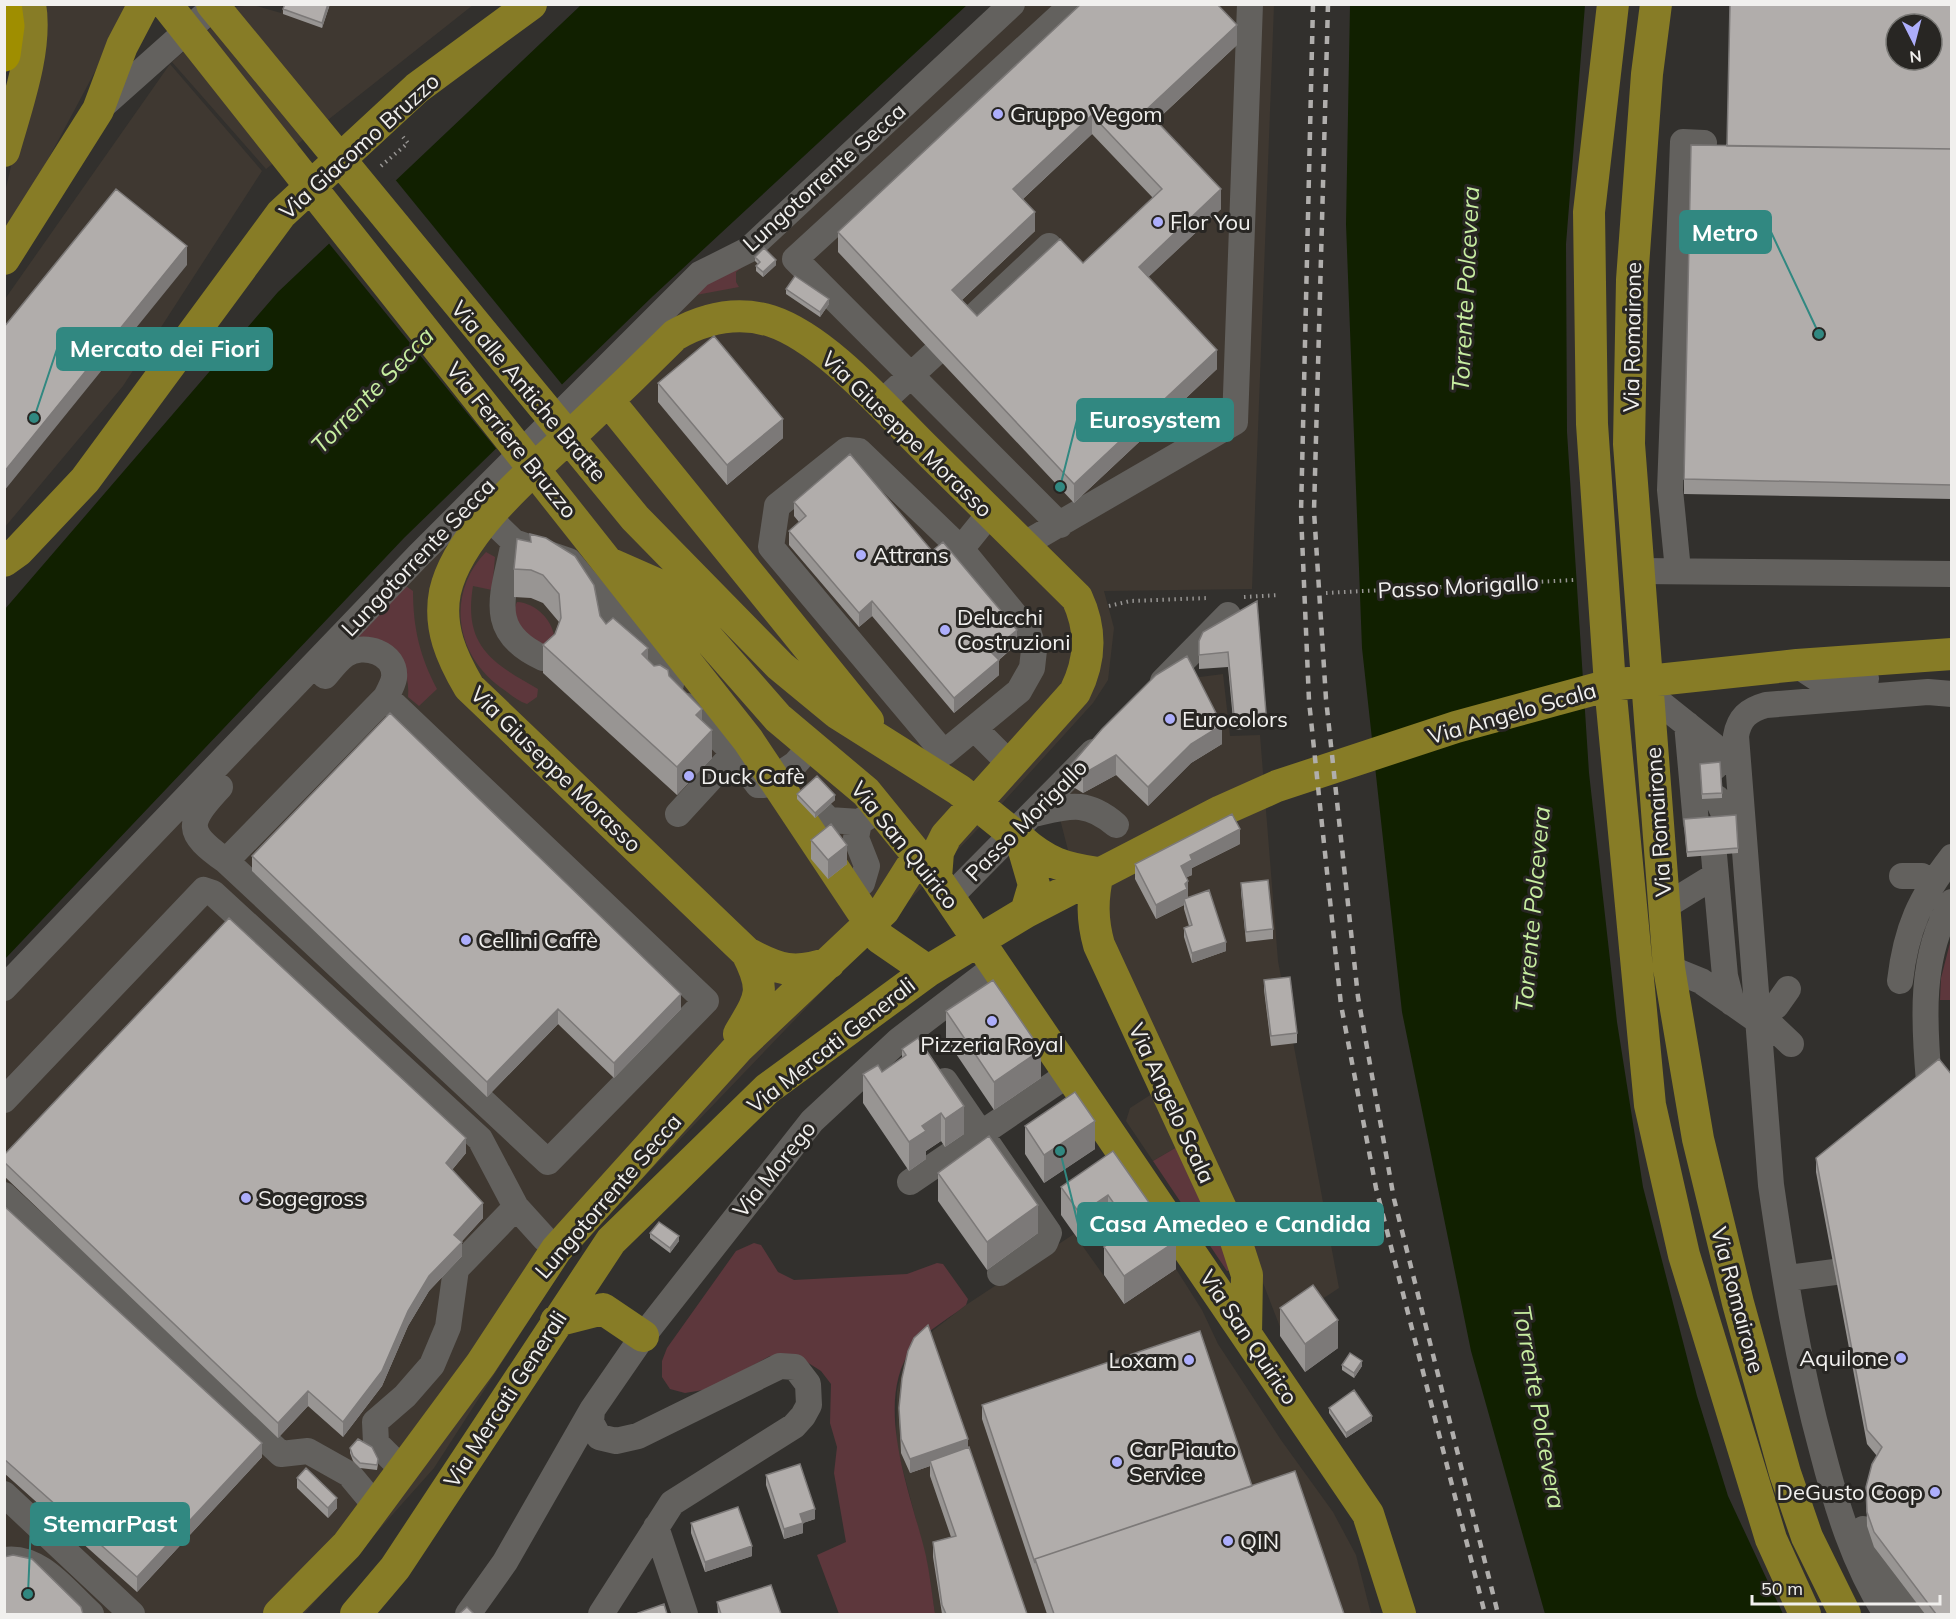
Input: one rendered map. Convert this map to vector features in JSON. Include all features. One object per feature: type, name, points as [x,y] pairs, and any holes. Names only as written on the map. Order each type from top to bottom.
[{"type":"highway","points":[[4,55],[8,26],[5,4]]},
{"type":"main road","points":[[4,151],[23,81],[33,21],[30,4]]},
{"type":"main road","points":[[4,259],[99,110],[122,46],[144,4]]},
{"type":"main road","name":"Via Ferriere Bruzzo","points":[[166,4],[613,565]]},
{"type":"main road","name":"Via alle Antiche Bratte","points":[[212,4],[635,518],[780,666],[837,713],[959,790],[1027,827],[1038,855],[1057,865],[1098,873]]},
{"type":"main road","name":"Via Giacomo Bruzzo","points":[[4,561],[18,551],[85,480],[281,214],[417,88],[531,4]]},
{"type":"main road","points":[[1613,4],[1589,212],[1592,424],[1610,685],[1650,1105],[1684,1255],[1772,1539],[1803,1611]]},
{"type":"main road","name":"Via Romairone","points":[[1656,4],[1647,74],[1632,280],[1629,444],[1669,968],[1698,1139],[1738,1304],[1785,1473],[1807,1537],[1845,1614]]},
{"type":"main road","name":"Via Giuseppe Morasso","points":[[829,963],[794,971],[773,967],[747,953],[469,687],[452,657],[444,629],[445,594],[455,563],[488,517],[516,487],[675,335],[706,321],[738,316],[770,321],[800,335],[836,362],[1077,598],[1083,612],[1088,629],[1089,650],[1081,680],[1075,692],[946,836],[938,852],[935,877]]},
{"type":"main road","name":"Via alle Antiche Bratte","points":[[608,400],[883,741]]},
{"type":"main road","points":[[655,538],[663,587]]},
{"type":"main road","name":"Via San Quirico","points":[[613,565],[663,587],[765,703],[803,755],[844,772],[847,814],[935,877],[1368,1514],[1400,1614]]},
{"type":"main road","name":"Via Mercati Generali","points":[[356,1614],[395,1568],[605,1250],[767,1089],[928,971],[880,938],[748,740],[613,565]]},
{"type":"main road","name":"Via Angelo Scala","points":[[928,971],[1026,912],[1098,873],[1277,786],[1456,727],[1610,685],[1797,665],[1952,654]]},
{"type":"main road","points":[[1026,912],[1034,885],[1027,827]]},
{"type":"main road","name":"Via Angelo Scala","points":[[1098,873],[1092,898],[1099,945],[1236,1241],[1247,1275],[1246,1334]]},
{"type":"main road","name":"Lungotorrente Secca","points":[[279,1614],[347,1545],[481,1364],[556,1250],[718,1070],[884,910],[935,877]]},
{"type":"main road","name":"Via Giuseppe Morasso","points":[[718,1070],[760,998],[758,975],[747,953]]},
{"type":"main road","points":[[603,1308],[605,1250]]},
{"type":"main road","points":[[603,1308],[643,1336]]},
{"type":"main road","points":[[556,1321],[603,1308]]},
{"type":"street","points":[[99,110],[218,4]]},
{"type":"street","name":"Lungotorrente Secca","points":[[4,988],[419,555],[700,274],[748,250],[1012,4]]},
{"type":"street","points":[[1060,525],[795,259],[1073,4]]},
{"type":"street","points":[[1023,545],[1235,422],[1250,4]]},
{"type":"street","points":[[1228,20],[1249,42]]},
{"type":"street","points":[[1678,570],[1670,490],[1683,142],[1704,143]]},
{"type":"street","points":[[966,324],[1049,246]]},
{"type":"street","points":[[880,404],[934,354]]},
{"type":"street","points":[[854,449],[859,451],[961,549],[1028,631],[1034,650],[1032,668],[1019,691],[944,753],[771,547],[777,506],[847,450],[854,449]]},
{"type":"street","points":[[961,549],[990,513]]},
{"type":"street","points":[[488,517],[514,542],[569,561],[678,694],[734,753],[759,785],[764,785],[803,755],[808,789]]},
{"type":"street","points":[[514,542],[503,621],[513,639],[527,651],[543,658]]},
{"type":"street","points":[[1638,571],[1952,574]]},
{"type":"street","points":[[1145,699],[1225,603]]},
{"type":"street","points":[[226,861],[386,696],[394,677],[391,663],[375,650],[361,648],[345,654],[197,811],[194,825],[196,835],[203,845],[226,861],[548,1162],[706,1001],[386,696]]},
{"type":"street","points":[[1797,665],[1823,682],[1919,676],[1946,679],[1952,684]]},
{"type":"street","points":[[1886,1614],[1868,1585],[1837,1508],[1810,1408],[1793,1324],[1771,1185],[1737,736],[1741,720],[1753,709],[1766,705],[1928,692],[1952,694]]},
{"type":"street","points":[[1649,694],[1713,746],[1716,767]]},
{"type":"street","points":[[1687,724],[1709,812]]},
{"type":"street","points":[[975,729],[1010,764]]},
{"type":"street","name":"Passo Morigallo","points":[[935,877],[1027,827],[1113,732]]},
{"type":"street","points":[[678,814],[734,753]]},
{"type":"street","points":[[1027,827],[1073,805],[1100,811],[1116,825]]},
{"type":"street","points":[[847,814],[867,867],[862,883]]},
{"type":"street","points":[[1900,981],[1910,927],[1927,890],[1952,857]]},
{"type":"street","points":[[1665,907],[1713,861]]},
{"type":"street","points":[[1713,861],[1721,918],[1725,976],[1732,1003]]},
{"type":"street","points":[[1713,861],[1721,918]]},
{"type":"street","points":[[4,1100],[204,890],[213,893],[480,1139],[516,1207],[545,1239]]},
{"type":"street","points":[[1943,1083],[1924,1020],[1926,982],[1935,945],[1952,902]]},
{"type":"street","name":"Via Morego","points":[[468,1614],[505,1562],[592,1410],[643,1336],[812,1121],[899,1040],[996,966]]},
{"type":"street","points":[[1669,968],[1701,981],[1754,1018],[1772,1026],[1791,1044]]},
{"type":"street","points":[[1754,1018],[1770,1011],[1782,1000],[1788,988]]},
{"type":"street","points":[[933,1063],[1049,1233],[1045,1243],[1000,1273]]},
{"type":"street","points":[[910,1182],[1070,1073]]},
{"type":"street","points":[[1785,1138],[1787,1214],[1796,1277],[1831,1442],[1864,1532],[1881,1569],[1912,1614]]},
{"type":"street","points":[[4,1195],[281,1454],[308,1451],[349,1474],[369,1498]]},
{"type":"street","points":[[395,1462],[376,1443],[375,1422],[405,1396],[432,1365],[448,1327],[456,1269],[516,1207]]},
{"type":"street","points":[[1796,1277],[1835,1272]]},
{"type":"street","points":[[592,1410],[591,1422],[599,1437],[616,1442],[628,1440],[766,1370],[780,1366],[795,1366],[805,1378],[810,1394],[809,1405],[794,1426],[672,1503],[601,1614]]},
{"type":"street","points":[[4,1494],[132,1614]]},
{"type":"street","points":[[656,1527],[685,1614]]},
{"type":"street","points":[[4,1560],[24,1560],[41,1568],[91,1614]]},
{"type":"path","name":"Passo Morigallo","points":[[1326,593],[1577,580]]},
{"type":"path","points":[[1083,612],[1130,601],[1225,603],[1279,595]]},
{"type":"shaded area","points":[[284,4],[473,5],[266,169],[172,62],[235,7],[253,5],[281,13]]},
{"type":"shaded area","points":[[40,5],[130,6],[5,240],[5,192],[42,33]]},
{"type":"shaded area","points":[[1027,5],[1274,5],[1252,589],[1104,591],[1114,628],[1108,680],[1093,703],[996,810],[575,1249],[434,1468],[304,1614],[5,1614],[4,1000],[415,574],[700,289]]},
{"type":"shaded area","points":[[170,64],[262,171],[123,386],[5,527],[5,299]]},
{"type":"shaded area","points":[[753,259],[736,272],[736,282],[739,287],[696,295],[691,288]]},
{"type":"shaded area","points":[[486,552],[495,557],[492,590],[473,586],[472,624],[484,650],[495,661],[538,689],[537,697],[527,704],[513,697],[485,673],[473,658],[465,641],[461,622],[461,604],[465,586],[473,568]]},
{"type":"shaded area","points":[[406,586],[413,591],[414,617],[419,642],[437,689],[419,706],[408,697],[408,683],[401,665],[386,654],[355,640]]},
{"type":"shaded area","points":[[517,602],[537,609],[547,619],[555,640],[542,648],[526,633],[515,615]]},
{"type":"shaded area","points":[[1186,671],[1200,677],[1223,674],[1230,736],[1260,735],[1278,961],[1339,1288],[1280,1327],[1242,1228],[1177,1147],[1153,1161],[1126,1121],[1130,1108],[1166,1085],[1085,916],[1060,819],[1068,784]]},
{"type":"shaded area","points":[[1951,939],[1951,1000],[1940,1000],[1941,978]]},
{"type":"shaded area","points":[[1177,1147],[1232,1270],[1227,1271],[1153,1161]]},
{"type":"shaded area","points":[[1074,1234],[1124,1304],[1176,1269],[1202,1310],[1218,1344],[1281,1440],[1333,1512],[1356,1555],[1371,1614],[935,1614],[926,1558],[896,1444],[897,1391],[904,1362],[913,1346],[966,1305]]},
{"type":"shaded area","points":[[754,1243],[761,1245],[778,1272],[794,1280],[907,1274],[937,1263],[943,1264],[968,1299],[966,1305],[930,1331],[912,1348],[901,1371],[895,1396],[895,1423],[899,1450],[926,1556],[935,1614],[839,1614],[817,1555],[846,1542],[834,1473],[837,1447],[830,1423],[831,1384],[821,1371],[799,1357],[770,1356],[709,1389],[685,1393],[670,1389],[662,1377],[662,1361],[667,1348],[736,1251]]},
{"type":"water","name":"Torrente Secca","points":[[581,5],[967,5],[652,297],[404,538],[5,959],[5,609],[278,292]]},
{"type":"water","name":"Torrente Polcevera","points":[[1350,5],[1585,5],[1566,244],[1567,432],[1589,773],[1617,1022],[1643,1187],[1697,1396],[1728,1496],[1783,1614],[1545,1614],[1471,1351],[1402,1012],[1362,648],[1346,224]]},
{"type":"pier","points":[[394,178],[564,387],[498,451],[327,241]]},
{"type":"building","points":[[285,4],[328,4],[322,23],[283,9]]},
{"type":"building","points":[[1081,4],[1217,4],[1237,25],[1146,110],[1221,189],[1139,267],[1217,350],[1074,484],[838,232]],"holes":[[[1092,115],[1162,189],[1083,263],[1060,239],[977,316],[952,290],[1035,212],[1013,189]]]},
{"type":"building","points":[[1730,4],[1952,4],[1952,149],[1727,146]]},
{"type":"building","points":[[1691,145],[1952,149],[1952,485],[1684,479]]},
{"type":"building","points":[[116,189],[187,246],[4,472],[4,327]]},
{"type":"building","points":[[764,248],[776,260],[763,272],[756,266],[760,262],[755,257]]},
{"type":"building","points":[[795,276],[829,299],[820,312],[786,289]]},
{"type":"building","points":[[714,336],[783,419],[727,465],[658,383]]},
{"type":"building","points":[[850,454],[932,551],[943,542],[1017,630],[991,652],[999,660],[954,698],[872,601],[859,613],[789,531],[806,516],[794,502]]},
{"type":"building","points":[[530,534],[546,538],[575,556],[594,585],[600,616],[606,624],[613,618],[648,648],[642,654],[654,666],[660,665],[668,670],[669,676],[702,709],[696,715],[712,730],[677,767],[543,645],[555,634],[561,618],[559,594],[543,575],[531,570],[514,569],[517,539],[531,542]]},
{"type":"building","points":[[1257,601],[1266,713],[1234,716],[1228,652],[1199,655],[1199,641],[1203,632]]},
{"type":"building","name":"Eurocolors","points":[[1187,656],[1222,725],[1191,744],[1148,787],[1116,755],[1083,774],[1070,766],[1102,729],[1156,675]]},
{"type":"building","name":"Cellini Caffè","points":[[390,713],[681,994],[614,1063],[558,1009],[487,1082],[252,856]]},
{"type":"building","points":[[1720,762],[1722,793],[1702,794],[1700,764]]},
{"type":"building","points":[[817,776],[835,795],[815,813],[797,794]]},
{"type":"building","points":[[1232,814],[1240,829],[1190,855],[1192,860],[1181,866],[1188,881],[1185,884],[1187,889],[1156,905],[1135,864]]},
{"type":"building","points":[[1736,815],[1738,848],[1687,852],[1684,819]]},
{"type":"building","points":[[831,824],[847,845],[828,860],[811,840]]},
{"type":"building","points":[[1268,880],[1273,929],[1246,932],[1241,883]]},
{"type":"building","points":[[1209,890],[1226,942],[1192,953],[1184,928],[1192,925],[1184,899]]},
{"type":"building","name":"Sogegross","points":[[229,918],[466,1138],[446,1163],[483,1203],[454,1235],[462,1242],[429,1276],[408,1311],[382,1371],[343,1422],[308,1391],[278,1423],[4,1162],[4,1155]]},
{"type":"building","points":[[1290,977],[1297,1033],[1271,1036],[1264,980]]},
{"type":"building","points":[[993,980],[1041,1050],[994,1082],[946,1011]]},
{"type":"building","points":[[918,1038],[964,1106],[945,1119],[941,1113],[922,1126],[926,1131],[909,1142],[863,1074],[878,1065],[882,1072],[906,1055],[902,1049]]},
{"type":"building","name":"Aquilone","points":[[1939,1059],[1952,1075],[1952,1614],[1936,1614],[1874,1532],[1867,1512],[1866,1487],[1872,1464],[1882,1447],[1867,1430],[1816,1158]]},
{"type":"building","points":[[1075,1092],[1095,1121],[1044,1155],[1025,1126]]},
{"type":"building","points":[[989,1136],[1038,1205],[987,1242],[938,1173]]},
{"type":"building","points":[[1113,1151],[1176,1241],[1124,1276],[1104,1247],[1131,1228],[1108,1195],[1080,1214],[1061,1187]]},
{"type":"building","points":[[4,1206],[262,1443],[137,1577],[4,1459]]},
{"type":"building","points":[[659,1222],[679,1236],[670,1248],[650,1233]]},
{"type":"building","points":[[1313,1285],[1338,1320],[1305,1344],[1280,1308]]},
{"type":"building","points":[[928,1325],[968,1439],[910,1459],[901,1439],[899,1408],[902,1378],[908,1351],[914,1338]]},
{"type":"building","name":"Car Piauto Service","points":[[1200,1331],[1252,1486],[1035,1559],[1035,1563],[982,1405]]},
{"type":"building","points":[[1350,1353],[1362,1361],[1354,1373],[1342,1365]]},
{"type":"building","points":[[1354,1390],[1372,1416],[1346,1433],[1329,1408]]},
{"type":"building","points":[[358,1439],[372,1447],[378,1459],[377,1465],[360,1463],[353,1456],[350,1448]]},
{"type":"building","points":[[969,1447],[1027,1614],[946,1614],[942,1605],[933,1542],[956,1536],[930,1461]]},
{"type":"building","points":[[800,1464],[815,1509],[800,1514],[803,1523],[784,1529],[766,1475]]},
{"type":"building","points":[[306,1468],[337,1498],[328,1508],[297,1478]]},
{"type":"building","name":"QIN","points":[[1295,1471],[1344,1614],[1054,1614],[1035,1559]]},
{"type":"building","points":[[738,1507],[752,1546],[705,1562],[691,1523]]},
{"type":"building","points":[[13,1555],[32,1559],[81,1607],[83,1614],[4,1614],[4,1557]]},
{"type":"building","points":[[771,1585],[781,1614],[721,1614],[717,1602]]},
{"type":"building","points":[[664,1604],[667,1614],[638,1613]]},
{"type":"building","points":[[467,1607],[474,1614],[459,1614]]},
{"type":"railway","points":[[1313,4],[1301,513],[1309,701],[1341,1005],[1376,1188],[1485,1614]]},
{"type":"railway","points":[[1328,4],[1314,511],[1326,699],[1358,997],[1394,1199],[1498,1614]]},
{"type":"place","name":"Gruppo Vegom","points":[[998,114]]},
{"type":"place","name":"Flor You","points":[[1158,222]]},
{"type":"place","name":"Metro","points":[[1819,334]]},
{"type":"place","name":"Mercato dei Fiori","points":[[34,418]]},
{"type":"place","name":"Eurosystem","points":[[1060,487]]},
{"type":"place","name":"Attrans","points":[[861,555]]},
{"type":"place","name":"Delucchi Costruzioni","points":[[945,630]]},
{"type":"place","name":"Eurocolors","points":[[1170,719]]},
{"type":"place","name":"Duck Cafè","points":[[689,776]]},
{"type":"place","name":"Cellini Caffè","points":[[466,940]]},
{"type":"place","name":"Pizzeria Royal","points":[[992,1021]]},
{"type":"place","name":"Casa Amedeo e Candida","points":[[1060,1151]]},
{"type":"place","name":"Sogegross","points":[[246,1198]]},
{"type":"place","name":"Aquilone","points":[[1901,1358]]},
{"type":"place","name":"Loxam","points":[[1189,1360]]},
{"type":"place","name":"Car Piauto Service","points":[[1117,1462]]},
{"type":"place","name":"DeGusto Coop","points":[[1935,1492]]},
{"type":"place","name":"QIN","points":[[1228,1541]]},
{"type":"place","name":"StemarPast","points":[[28,1594]]}]
